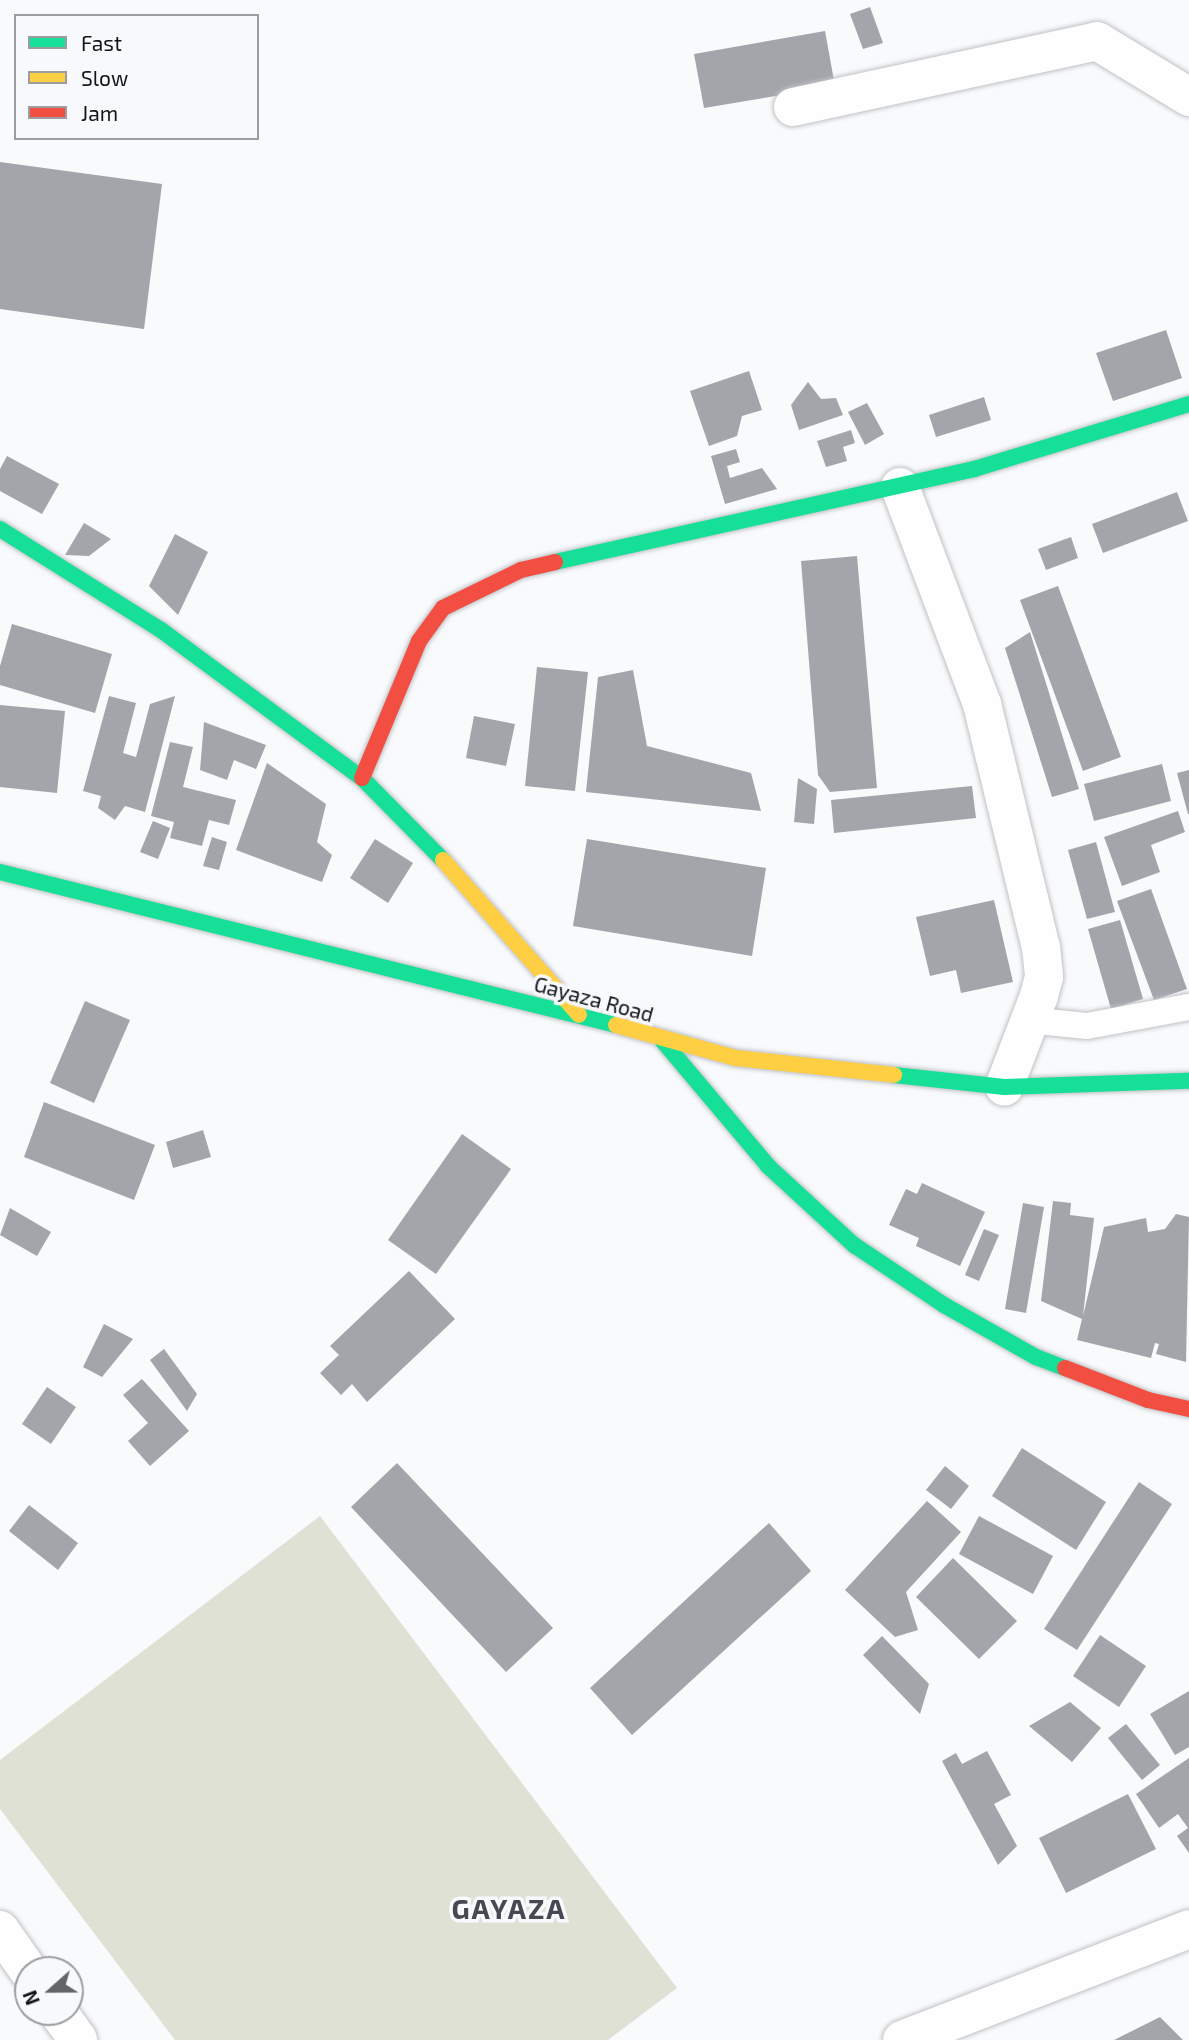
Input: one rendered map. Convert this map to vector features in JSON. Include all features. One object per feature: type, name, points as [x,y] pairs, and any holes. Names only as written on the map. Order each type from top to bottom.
[{"type":"street","points":[[793,107],[1097,41],[1189,97]]},
{"type":"street","points":[[362,778],[419,641],[443,608],[486,584],[521,570],[900,487],[1189,404]]},
{"type":"street","points":[[900,487],[982,704],[1041,947],[1044,977],[1004,1087]]},
{"type":"street","points":[[0,529],[161,630],[362,778],[457,874],[579,1015]]},
{"type":"street","name":"Gayaza Road","points":[[0,872],[579,1015],[662,1040],[736,1058],[1004,1087],[1189,1081]]},
{"type":"street","points":[[662,1040],[768,1166],[854,1245],[944,1305],[1036,1357],[1149,1400],[1189,1409]]},
{"type":"street","points":[[902,2040],[1189,1929]]},
{"type":"street","points":[[0,1930],[18,1956]]},
{"type":"lane","points":[[1027,1020],[1087,1026],[1189,1007]]},
{"type":"shaded area","points":[[320,1516],[677,1988],[608,2040],[175,2040],[0,1809],[0,1760]]},
{"type":"building","points":[[870,7],[883,43],[863,49],[850,14]]},
{"type":"building","points":[[825,31],[835,86],[704,108],[694,54]]},
{"type":"building","points":[[0,162],[162,184],[144,329],[0,309]]},
{"type":"building","points":[[1166,330],[1182,378],[1113,401],[1096,353]]},
{"type":"building","points":[[749,371],[762,410],[742,416],[737,436],[709,446],[690,391]]},
{"type":"building","points":[[808,382],[821,399],[836,398],[843,415],[799,430],[791,405]]},
{"type":"building","points":[[984,397],[991,420],[936,437],[929,415]]},
{"type":"building","points":[[867,403],[884,434],[865,445],[848,412]]},
{"type":"building","points":[[851,430],[855,443],[843,447],[847,461],[826,467],[817,441]]},
{"type":"building","points":[[736,449],[740,462],[727,466],[730,478],[762,468],[777,489],[725,504],[711,456]]},
{"type":"building","points":[[7,456],[59,484],[42,514],[0,491],[0,469]]},
{"type":"building","points":[[1177,492],[1188,521],[1103,553],[1092,524]]},
{"type":"building","points":[[84,523],[111,539],[89,556],[65,555]]},
{"type":"building","points":[[175,534],[208,552],[178,615],[149,586]]},
{"type":"building","points":[[1071,537],[1078,558],[1046,570],[1038,549]]},
{"type":"building","points":[[857,556],[877,788],[830,792],[818,775],[801,561]]},
{"type":"building","points":[[1058,586],[1121,757],[1083,771],[1020,600]]},
{"type":"building","points":[[12,624],[112,654],[95,713],[0,685],[0,666]]},
{"type":"building","points":[[1030,632],[1079,789],[1052,797],[1005,648]]},
{"type":"building","points":[[537,667],[588,672],[575,791],[525,786]]},
{"type":"building","points":[[633,670],[647,746],[751,773],[761,811],[586,792],[598,677]]},
{"type":"building","points":[[109,696],[136,703],[123,753],[136,757],[150,704],[175,696],[145,812],[125,806],[115,820],[98,808],[101,796],[83,791]]},
{"type":"building","points":[[0,705],[65,711],[57,793],[0,787]]},
{"type":"building","points":[[474,716],[515,724],[506,766],[466,758]]},
{"type":"building","points":[[204,722],[266,745],[256,769],[234,760],[227,780],[200,770]]},
{"type":"building","points":[[170,742],[193,747],[183,787],[236,800],[229,825],[209,820],[202,846],[170,838],[174,822],[151,816]]},
{"type":"building","points":[[267,763],[326,804],[317,842],[332,855],[322,882],[236,850]]},
{"type":"building","points":[[1162,764],[1171,801],[1094,821],[1084,784]]},
{"type":"building","points":[[1189,770],[1189,814],[1188,814],[1177,773]]},
{"type":"building","points":[[798,778],[817,789],[814,824],[794,822]]},
{"type":"building","points":[[972,786],[976,818],[834,833],[831,800]]},
{"type":"building","points":[[1178,811],[1185,832],[1151,845],[1160,872],[1122,886],[1104,837]]},
{"type":"building","points":[[153,821],[170,828],[158,859],[140,852]]},
{"type":"building","points":[[212,837],[227,842],[219,870],[203,866]]},
{"type":"building","points":[[375,839],[413,863],[388,903],[350,878]]},
{"type":"building","points":[[587,839],[766,868],[752,956],[573,926]]},
{"type":"building","points":[[1096,842],[1115,912],[1087,919],[1068,850]]},
{"type":"building","points":[[1151,889],[1187,989],[1154,1000],[1117,901]]},
{"type":"building","points":[[994,900],[1013,982],[961,993],[956,970],[930,976],[916,917]]},
{"type":"building","points":[[1120,920],[1143,999],[1111,1009],[1088,929]]},
{"type":"building","points":[[85,1001],[130,1020],[94,1103],[50,1083]]},
{"type":"building","points":[[44,1102],[155,1145],[134,1200],[24,1157]]},
{"type":"building","points":[[203,1130],[211,1157],[173,1168],[166,1142]]},
{"type":"building","points":[[462,1134],[511,1169],[436,1274],[388,1240]]},
{"type":"building","points":[[922,1183],[985,1212],[960,1266],[916,1246],[919,1238],[889,1225],[906,1189],[917,1194]]},
{"type":"building","points":[[1053,1201],[1071,1203],[1070,1215],[1094,1218],[1083,1316],[1104,1227],[1146,1218],[1148,1232],[1165,1229],[1176,1214],[1189,1217],[1186,1362],[1156,1354],[1159,1344],[1155,1343],[1151,1358],[1077,1340],[1082,1319],[1041,1301]]},
{"type":"building","points":[[1023,1203],[1044,1207],[1026,1313],[1005,1309]]},
{"type":"building","points":[[10,1208],[51,1232],[37,1256],[0,1235]]},
{"type":"building","points":[[984,1229],[999,1235],[979,1281],[965,1275]]},
{"type":"building","points":[[409,1271],[455,1319],[367,1402],[352,1384],[341,1395],[320,1373],[339,1355],[330,1346]]},
{"type":"building","points":[[104,1324],[133,1339],[102,1377],[83,1367]]},
{"type":"building","points":[[164,1349],[197,1394],[187,1411],[150,1360]]},
{"type":"building","points":[[142,1379],[189,1431],[150,1466],[128,1441],[148,1423],[123,1395]]},
{"type":"building","points":[[47,1387],[76,1407],[51,1444],[22,1424]]},
{"type":"building","points":[[1022,1448],[1106,1502],[1076,1550],[992,1496]]},
{"type":"building","points":[[397,1463],[553,1628],[506,1672],[351,1507]]},
{"type":"building","points":[[945,1466],[969,1486],[951,1509],[926,1490]]},
{"type":"building","points":[[1139,1482],[1172,1504],[1077,1650],[1044,1629]]},
{"type":"building","points":[[927,1501],[961,1532],[906,1592],[918,1630],[895,1637],[845,1590]]},
{"type":"building","points":[[29,1505],[78,1543],[58,1570],[9,1531]]},
{"type":"building","points":[[979,1516],[1053,1556],[1033,1594],[959,1554]]},
{"type":"building","points":[[769,1523],[811,1571],[632,1735],[590,1688]]},
{"type":"building","points":[[953,1558],[1017,1621],[979,1659],[916,1597]]},
{"type":"building","points":[[1100,1635],[1146,1666],[1119,1707],[1073,1676]]},
{"type":"building","points":[[882,1636],[929,1684],[920,1714],[863,1655]]},
{"type":"building","points":[[1189,1691],[1189,1747],[1175,1755],[1150,1714]]},
{"type":"building","points":[[1070,1702],[1101,1728],[1072,1762],[1029,1726]]},
{"type":"building","points":[[1126,1724],[1160,1765],[1142,1780],[1108,1738]]},
{"type":"building","points":[[987,1751],[1011,1795],[994,1804],[1017,1846],[998,1865],[942,1761],[956,1753],[962,1764]]},
{"type":"building","points":[[1189,1758],[1189,1853],[1177,1836],[1188,1828],[1178,1814],[1159,1828],[1136,1794]]},
{"type":"building","points":[[1128,1794],[1156,1849],[1066,1893],[1039,1838]]},
{"type":"building","points":[[1160,2017],[1183,2040],[1114,2040]]},
{"type":"traffic: fast","points":[[555,562],[974,469],[1189,404]]},
{"type":"traffic: fast","points":[[0,529],[161,630],[362,778],[443,860]]},
{"type":"traffic: fast","points":[[0,872],[616,1025]]},
{"type":"traffic: fast","points":[[662,1040],[768,1166],[854,1245],[944,1305],[1036,1357],[1065,1368]]},
{"type":"traffic: fast","points":[[894,1075],[1004,1087],[1189,1081]]},
{"type":"traffic: slow","points":[[443,860],[579,1015]]},
{"type":"traffic: slow","points":[[616,1025],[736,1058],[894,1075]]},
{"type":"traffic: jam","points":[[362,778],[419,641],[443,608],[521,570],[555,562]]},
{"type":"traffic: jam","points":[[1065,1368],[1148,1400],[1189,1409]]},
{"type":"district","name":"GAYAZA","points":[[509,1908]]}]
